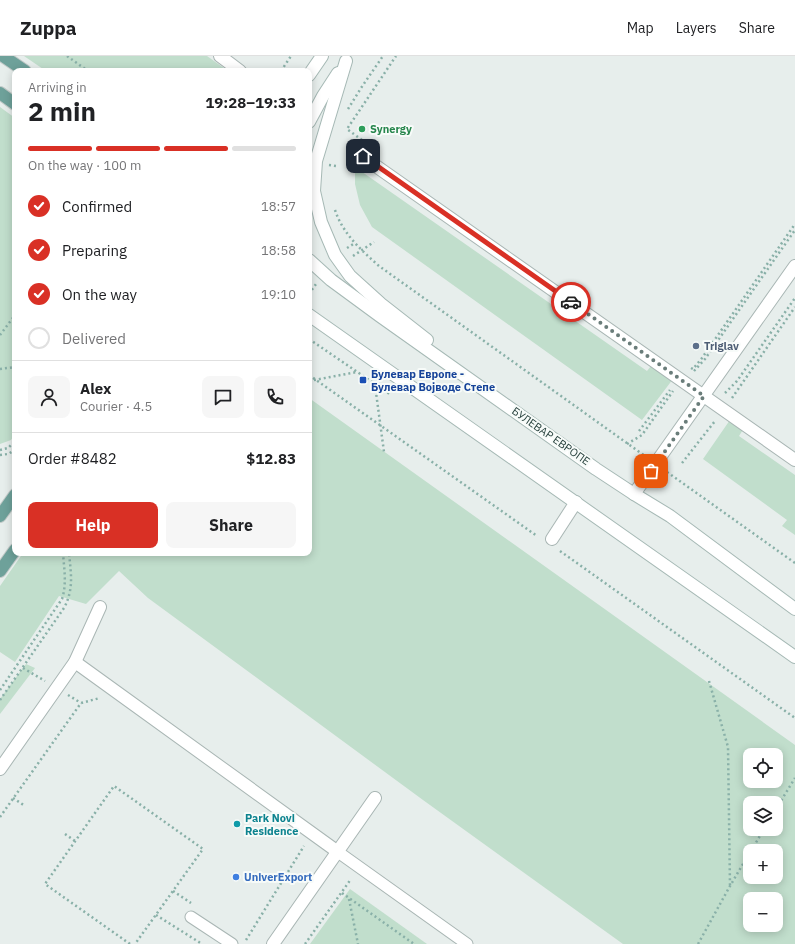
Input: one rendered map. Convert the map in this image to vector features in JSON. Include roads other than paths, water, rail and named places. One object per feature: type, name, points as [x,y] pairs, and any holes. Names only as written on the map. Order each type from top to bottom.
[{"type":"main road","points":[[3,56],[21,68]]},
{"type":"main road","points":[[220,56],[236,68]]},
{"type":"main road","points":[[312,71],[322,56]]},
{"type":"main road","points":[[312,116],[323,96],[348,58]]},
{"type":"main road","points":[[348,58],[316,161],[314,191],[321,222],[335,255],[350,276],[479,386]]},
{"type":"main road","points":[[0,93],[12,102]]},
{"type":"main road","points":[[363,156],[795,460]]},
{"type":"main road","name":"БУЛЕВАР ЕВРОПЕ","points":[[312,263],[331,280],[479,386],[634,494],[670,516],[795,609]]},
{"type":"main road","points":[[634,494],[795,266]]},
{"type":"main road","points":[[312,317],[795,657]]},
{"type":"main road","points":[[0,516],[12,499]]},
{"type":"main road","points":[[552,539],[576,502]]},
{"type":"main road","points":[[0,571],[12,554]]},
{"type":"main road","points":[[0,769],[75,662],[100,607]]},
{"type":"main road","points":[[75,662],[338,852]]},
{"type":"main road","points":[[272,944],[375,798]]},
{"type":"lane","points":[[338,852],[467,944]]},
{"type":"lane","points":[[192,917],[232,944]]},
{"type":"place","name":"Synergy","points":[[362,129]]},
{"type":"place","name":"Triglav","points":[[696,346]]},
{"type":"place","name":"Булевар Европе - Булевар Војводе Степе","points":[[363,380]]},
{"type":"place","name":"Park Novi Residence","points":[[237,824]]},
{"type":"place","name":"UniverExport","points":[[236,877]]}]
